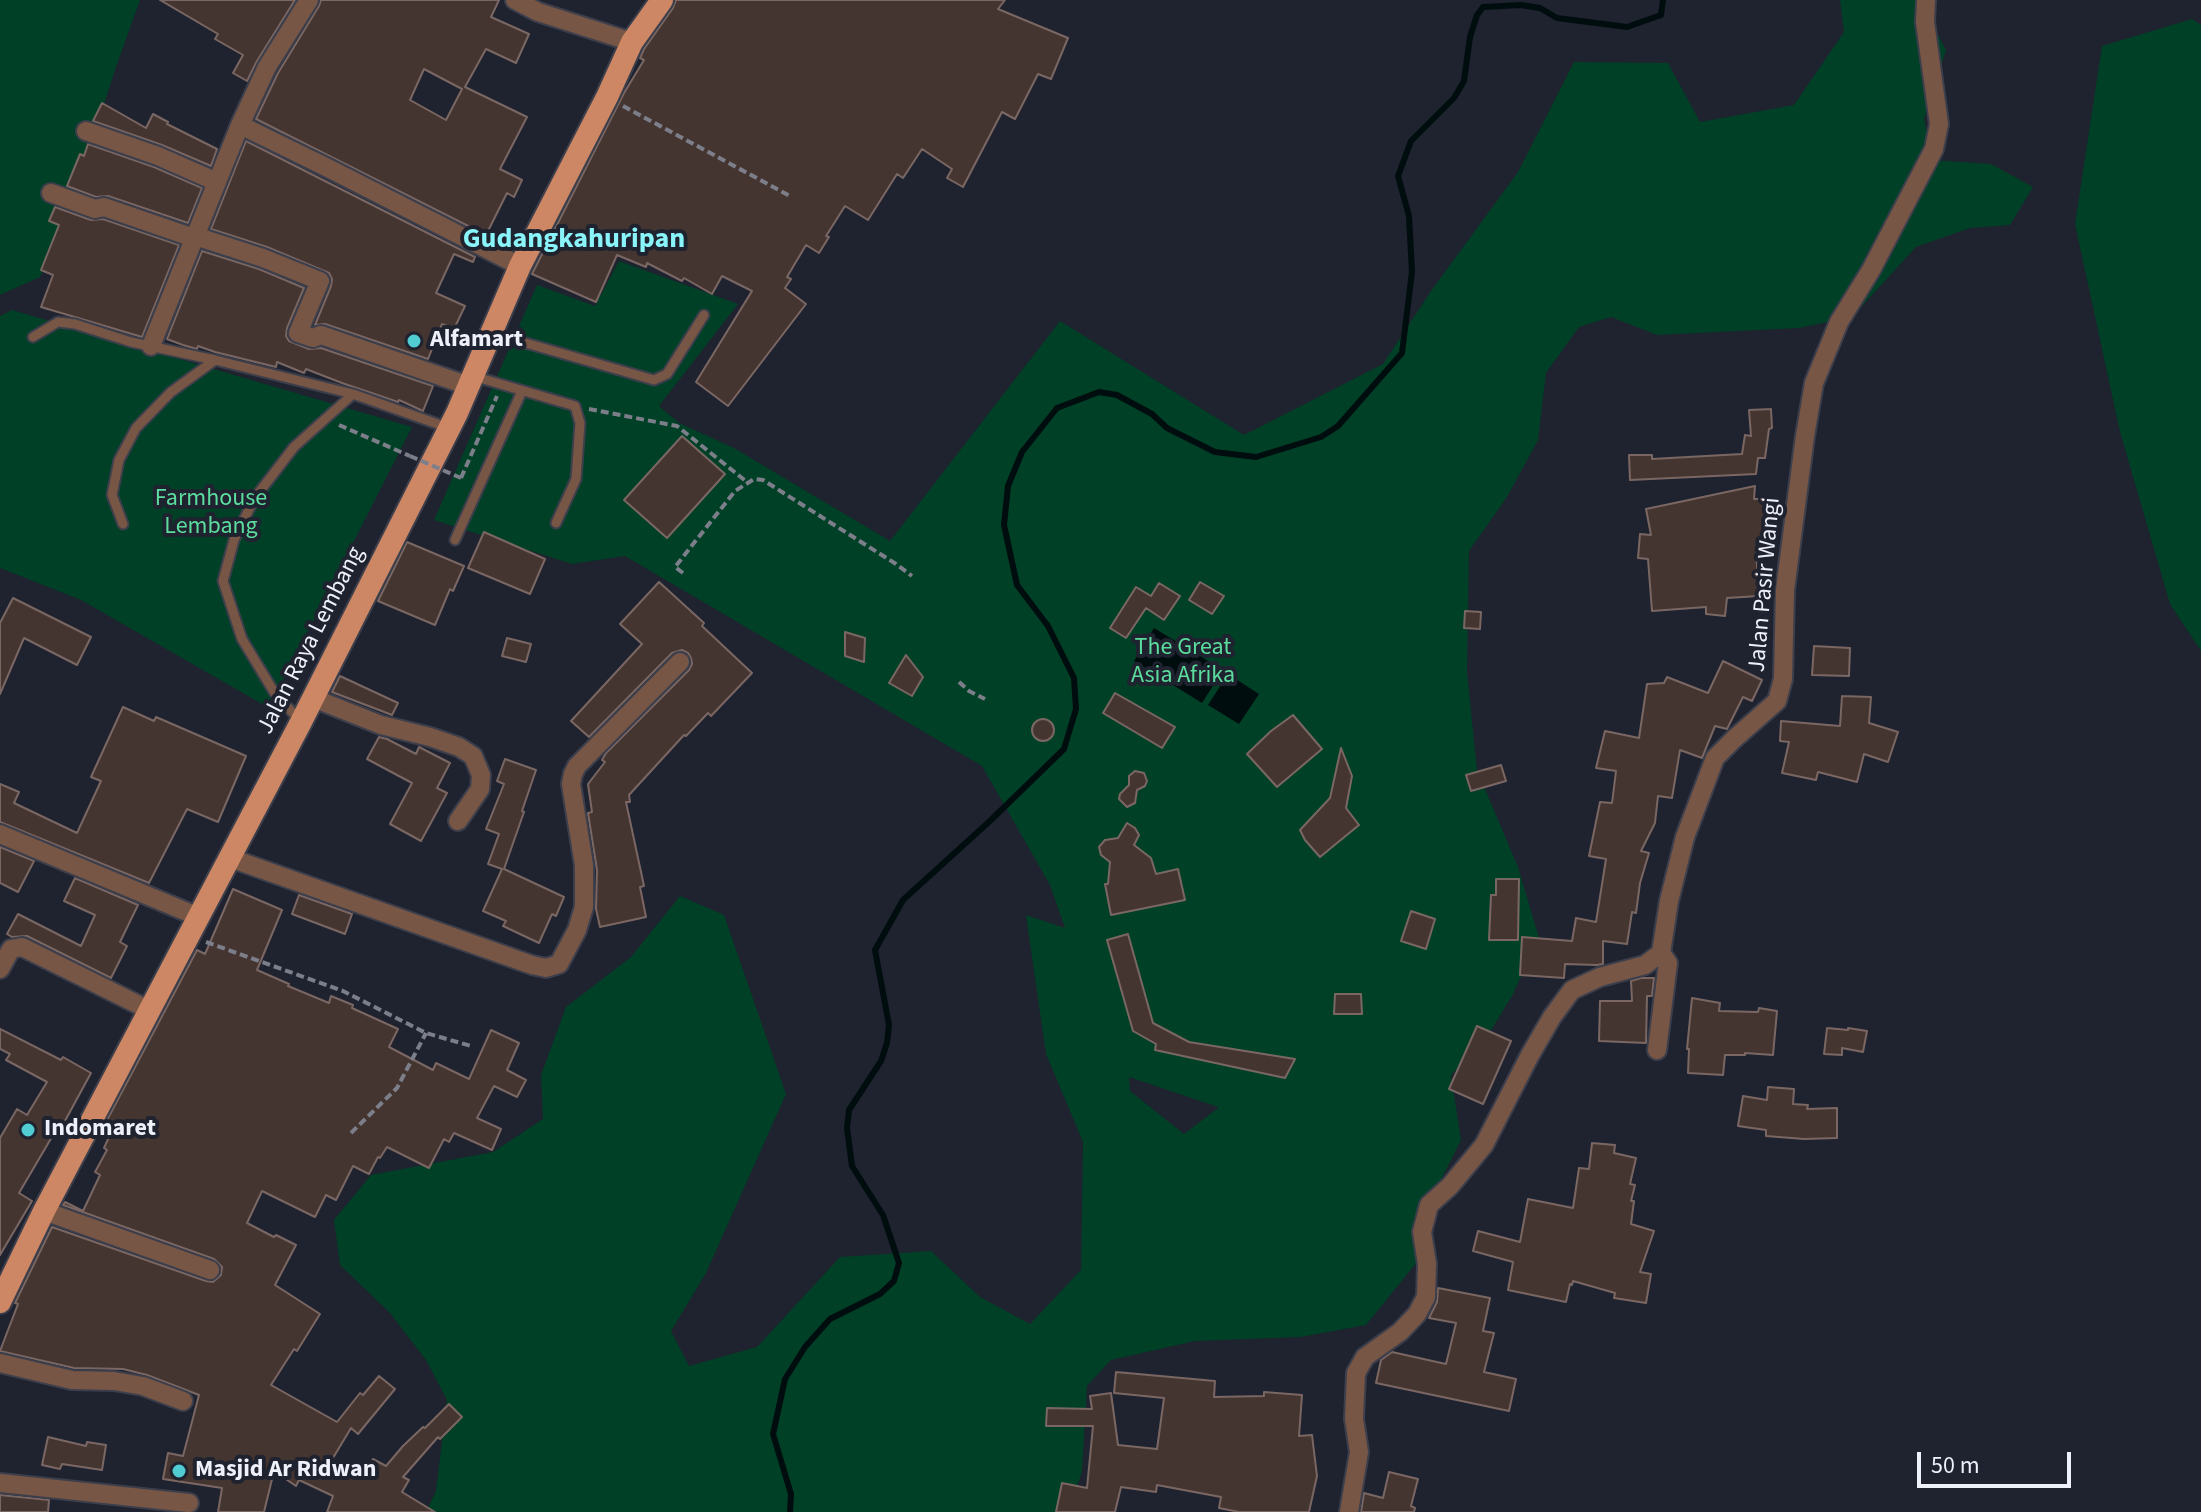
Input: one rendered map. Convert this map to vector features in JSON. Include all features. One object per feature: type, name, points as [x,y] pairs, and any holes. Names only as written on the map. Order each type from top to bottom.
[{"type":"main road","name":"Jalan Raya Lembang","points":[[0,1302],[44,1211],[301,722],[449,428],[520,266],[632,42],[662,0]]},
{"type":"street","points":[[151,346],[240,125],[267,67],[309,0]]},
{"type":"street","points":[[515,0],[538,12],[632,42]]},
{"type":"street","name":"Jalan Pasir Wangi","points":[[1657,1050],[1668,963],[1661,953],[1669,901],[1685,837],[1715,758],[1777,701],[1783,679],[1785,590],[1814,383],[1839,322],[1871,270],[1934,149],[1939,124],[1925,22],[1926,0]]},
{"type":"street","points":[[240,125],[520,266]]},
{"type":"street","points":[[86,131],[158,156],[217,182]]},
{"type":"street","points":[[51,193],[263,258],[320,281],[298,333],[313,338],[321,335],[471,381]]},
{"type":"street","points":[[230,858],[532,965],[546,968],[559,964],[577,930],[584,907],[584,865],[571,784],[573,774],[577,766],[680,662]]},
{"type":"street","points":[[313,698],[381,725],[459,747],[473,756],[481,775],[480,789],[458,821]]},
{"type":"street","points":[[0,834],[194,927]]},
{"type":"street","points":[[0,969],[11,949],[18,946],[149,1010]]},
{"type":"street","points":[[1349,1512],[1359,1452],[1354,1419],[1356,1373],[1365,1357],[1400,1332],[1417,1314],[1426,1297],[1427,1264],[1422,1232],[1429,1205],[1450,1186],[1484,1145],[1530,1055],[1569,994],[1600,977],[1645,965],[1661,953]]},
{"type":"street","points":[[44,1211],[210,1270]]},
{"type":"street","points":[[0,1363],[72,1380],[114,1381],[143,1386],[183,1401]]},
{"type":"street","points":[[0,1483],[189,1503]]},
{"type":"lane","points":[[491,333],[654,380],[667,374],[704,315]]},
{"type":"lane","points":[[33,337],[58,322],[67,323],[353,394],[449,428]]},
{"type":"lane","points":[[123,524],[112,495],[119,460],[136,428],[171,392],[215,360]]},
{"type":"lane","points":[[471,381],[502,385],[575,406],[580,423],[576,479],[556,523]]},
{"type":"lane","points":[[455,540],[522,391]]},
{"type":"lane","points":[[301,722],[274,692],[242,639],[223,581],[234,540],[254,499],[294,447],[353,394]]},
{"type":"path","points":[[607,97],[790,196]]},
{"type":"path","points":[[325,419],[461,478],[502,385]]},
{"type":"path","points":[[575,406],[677,426],[748,482]]},
{"type":"path","points":[[683,573],[675,567],[735,491],[754,479],[763,480],[912,576]]},
{"type":"path","points":[[959,682],[985,699]]},
{"type":"path","points":[[194,927],[343,991],[426,1033],[471,1046]]},
{"type":"path","points":[[351,1133],[397,1088],[426,1033]]},
{"type":"green space","points":[[0,0],[140,0],[66,221],[40,277],[0,295]]},
{"type":"green space","name":"The Great Asia Afrika","points":[[1840,0],[1919,0],[1946,50],[1924,119],[1932,160],[1991,164],[2033,187],[2010,225],[1970,228],[1916,247],[1852,317],[1799,328],[1657,335],[1611,317],[1579,327],[1546,373],[1538,440],[1507,497],[1469,551],[1467,672],[1477,770],[1518,867],[1539,938],[1512,996],[1488,1035],[1451,1075],[1461,1140],[1440,1182],[1422,1256],[1366,1325],[1301,1337],[1195,1341],[1111,1360],[1087,1386],[1082,1472],[1068,1512],[426,1512],[436,1491],[447,1400],[426,1360],[390,1313],[340,1265],[334,1220],[371,1175],[493,1152],[543,1119],[541,1075],[566,1007],[631,957],[680,896],[724,915],[786,1094],[706,1273],[671,1331],[689,1366],[757,1347],[840,1257],[931,1251],[980,1297],[1030,1324],[1081,1270],[1083,1142],[1046,1054],[1026,915],[1065,928],[1050,885],[982,766],[625,556],[572,564],[434,520],[537,285],[595,306],[619,261],[738,304],[659,406],[679,423],[734,448],[890,541],[1060,321],[1244,435],[1383,364],[1431,291],[1518,172],[1574,62],[1668,63],[1700,122],[1794,105],[1844,32]],"holes":[[[1129,1077],[1218,1107],[1184,1134],[1130,1091]]]},
{"type":"green space","points":[[2192,19],[2201,25],[2201,651],[2170,604],[2120,432],[2075,224],[2102,46]]},
{"type":"green space","name":"Farmhouse Lembang","points":[[12,310],[412,427],[269,708],[81,600],[0,568],[0,316]]},
{"type":"shaded area","points":[[1154,628],[1223,670],[1202,703],[1134,661]]},
{"type":"shaded area","points":[[1228,674],[1259,694],[1239,724],[1208,705]]},
{"type":"building","points":[[160,0],[295,0],[247,81],[233,73],[243,55],[215,39],[218,34]]},
{"type":"building","points":[[321,0],[499,0],[491,17],[529,34],[516,63],[486,49],[465,87],[527,117],[500,169],[522,180],[514,197],[507,193],[486,235],[256,119],[278,73]],"holes":[[[424,69],[462,89],[446,120],[410,100]]]},
{"type":"building","points":[[676,0],[1005,0],[998,9],[1068,38],[1051,79],[1038,74],[1015,119],[1002,112],[963,187],[947,178],[952,169],[922,149],[903,178],[897,174],[868,220],[845,206],[819,253],[806,245],[787,277],[791,279],[785,288],[806,304],[728,406],[696,382],[752,291],[722,276],[712,294],[684,278],[682,281],[647,263],[646,267],[617,255],[596,302],[532,274],[624,93],[644,60],[640,58],[644,49]]},
{"type":"building","points":[[102,103],[146,128],[153,114],[217,149],[211,166],[93,121]]},
{"type":"building","points":[[246,141],[475,257],[473,262],[454,254],[436,293],[465,306],[454,329],[442,324],[428,359],[325,324],[315,325],[331,286],[329,273],[267,247],[211,229]]},
{"type":"building","points":[[88,144],[202,188],[188,223],[108,196],[96,197],[67,186],[80,154],[84,156]]},
{"type":"building","points":[[55,207],[91,220],[103,219],[179,245],[142,337],[41,307],[53,275],[41,270],[59,225],[49,221]]},
{"type":"building","points":[[202,251],[259,269],[304,288],[287,328],[289,341],[309,349],[321,348],[433,386],[423,411],[306,369],[304,373],[277,362],[276,367],[167,339]]},
{"type":"building","points":[[1771,409],[1772,428],[1769,429],[1765,458],[1758,458],[1756,474],[1630,480],[1629,455],[1652,455],[1652,459],[1742,454],[1745,435],[1751,436],[1749,410]]},
{"type":"building","points":[[682,436],[725,474],[667,538],[624,500]]},
{"type":"building","points":[[1755,486],[1754,499],[1766,499],[1765,527],[1770,528],[1767,551],[1756,550],[1759,596],[1727,598],[1725,616],[1706,614],[1706,607],[1652,611],[1648,559],[1638,558],[1640,534],[1651,535],[1646,509]]},
{"type":"building","points":[[484,532],[545,559],[530,594],[468,568]]},
{"type":"building","points":[[407,542],[464,566],[453,591],[450,589],[435,625],[378,601]]},
{"type":"building","points":[[659,582],[752,673],[711,716],[708,713],[684,735],[629,795],[630,802],[626,802],[644,886],[640,887],[646,917],[600,927],[596,909],[597,870],[588,813],[592,812],[588,784],[605,762],[602,760],[606,753],[689,670],[691,658],[682,650],[672,653],[589,737],[571,721],[642,644],[620,624]]},
{"type":"building","points":[[1200,582],[1224,596],[1212,614],[1189,600]]},
{"type":"building","points":[[1159,583],[1180,596],[1164,620],[1146,608],[1126,638],[1110,628],[1136,587],[1151,596]]},
{"type":"building","points":[[13,598],[91,637],[77,665],[24,638],[0,694],[0,623]]},
{"type":"building","points":[[1465,611],[1481,612],[1480,629],[1464,628]]},
{"type":"building","points":[[845,632],[865,638],[864,662],[845,656]]},
{"type":"building","points":[[507,638],[531,644],[526,662],[502,656]]},
{"type":"building","points":[[1814,646],[1850,648],[1849,676],[1812,675]]},
{"type":"building","points":[[906,655],[923,677],[912,696],[889,683]]},
{"type":"building","points":[[1723,661],[1762,680],[1752,701],[1743,697],[1727,729],[1715,726],[1702,758],[1680,750],[1672,798],[1658,796],[1655,823],[1641,851],[1649,853],[1640,883],[1636,913],[1632,912],[1627,944],[1603,941],[1603,964],[1565,964],[1564,978],[1520,975],[1522,937],[1572,941],[1576,918],[1596,922],[1606,859],[1589,856],[1600,802],[1612,803],[1616,771],[1596,768],[1605,731],[1639,738],[1647,684],[1664,683],[1667,677],[1708,693]]},
{"type":"building","points":[[340,676],[398,703],[392,715],[332,692]]},
{"type":"building","points":[[1115,693],[1175,727],[1162,748],[1103,713]]},
{"type":"building","points":[[1842,696],[1871,697],[1869,723],[1898,732],[1888,762],[1864,754],[1857,782],[1818,772],[1816,780],[1782,773],[1789,742],[1780,741],[1781,721],[1840,726]]},
{"type":"building","points":[[123,707],[154,721],[156,717],[246,756],[218,822],[187,809],[149,883],[0,822],[0,784],[19,792],[14,803],[77,833],[101,781],[91,777]]},
{"type":"building","points":[[1293,715],[1322,749],[1277,787],[1247,754]]},
{"type":"building","points":[[1043,719],[1054,730],[1043,741],[1032,730]]},
{"type":"building","points":[[379,737],[416,754],[419,747],[450,763],[437,788],[447,793],[421,841],[390,824],[412,783],[367,759]]},
{"type":"building","points":[[1341,748],[1352,776],[1346,808],[1359,825],[1320,857],[1300,830],[1330,798]]},
{"type":"building","points":[[505,759],[536,770],[504,869],[564,897],[556,916],[552,914],[539,943],[503,926],[506,921],[483,911],[502,869],[488,864],[499,834],[486,829],[504,784],[497,781]]},
{"type":"building","points":[[1501,765],[1506,781],[1471,791],[1466,775]]},
{"type":"building","points":[[1135,771],[1144,773],[1147,781],[1137,790],[1135,803],[1127,807],[1119,799],[1120,794],[1129,785],[1129,776]]},
{"type":"building","points":[[1127,823],[1139,835],[1134,845],[1151,858],[1156,874],[1178,869],[1185,900],[1111,915],[1105,884],[1108,884],[1110,862],[1101,855],[1099,847],[1105,840],[1118,838]]},
{"type":"building","points":[[0,847],[34,861],[18,892],[0,883]]},
{"type":"building","points":[[75,878],[138,905],[120,942],[127,946],[111,978],[27,936],[12,937],[7,934],[18,914],[81,946],[95,915],[64,901]]},
{"type":"building","points":[[1496,879],[1519,879],[1518,940],[1489,940],[1491,895],[1496,895]]},
{"type":"building","points":[[233,889],[282,910],[257,970],[329,1003],[331,996],[353,1005],[352,1008],[398,1029],[389,1047],[433,1070],[436,1063],[469,1079],[491,1030],[519,1043],[507,1070],[526,1080],[517,1097],[494,1086],[477,1118],[501,1129],[492,1150],[454,1133],[449,1142],[444,1139],[429,1168],[387,1147],[369,1174],[353,1166],[336,1200],[326,1195],[315,1217],[262,1191],[247,1223],[296,1245],[275,1285],[320,1314],[271,1385],[337,1422],[360,1393],[363,1395],[379,1376],[395,1389],[358,1434],[351,1428],[330,1463],[361,1477],[373,1459],[386,1466],[449,1404],[462,1417],[440,1439],[438,1437],[403,1477],[409,1480],[402,1492],[435,1512],[327,1512],[333,1496],[299,1480],[296,1486],[274,1471],[264,1512],[218,1512],[222,1488],[163,1479],[168,1453],[183,1456],[199,1395],[123,1369],[74,1368],[0,1351],[18,1304],[15,1303],[52,1227],[206,1281],[213,1282],[221,1275],[222,1267],[214,1259],[63,1205],[65,1202],[83,1211],[100,1175],[95,1172],[107,1150],[104,1148],[114,1126],[106,1122],[197,950],[205,954]]},
{"type":"building","points":[[299,895],[352,914],[345,934],[292,914]]},
{"type":"building","points":[[1411,911],[1435,919],[1426,949],[1401,941]]},
{"type":"building","points":[[1128,934],[1153,1023],[1189,1042],[1295,1059],[1285,1078],[1155,1050],[1156,1044],[1133,1031],[1107,940]]},
{"type":"building","points":[[1654,978],[1652,996],[1647,996],[1646,1043],[1599,1041],[1600,1001],[1632,1001],[1631,981]]},
{"type":"building","points":[[1335,994],[1361,994],[1362,1014],[1334,1014]]},
{"type":"building","points":[[1692,998],[1720,1003],[1719,1011],[1758,1012],[1759,1008],[1777,1011],[1773,1055],[1725,1055],[1723,1075],[1688,1073]]},
{"type":"building","points":[[1477,1026],[1511,1041],[1483,1104],[1449,1089]]},
{"type":"building","points":[[1827,1028],[1867,1031],[1863,1052],[1842,1048],[1842,1055],[1824,1054]]},
{"type":"building","points":[[0,1029],[91,1073],[59,1132],[56,1130],[19,1193],[32,1201],[0,1255],[0,1138],[17,1109],[27,1115],[47,1082],[6,1060],[10,1054],[0,1049]]},
{"type":"building","points":[[1768,1087],[1794,1089],[1793,1104],[1808,1105],[1807,1109],[1837,1108],[1837,1138],[1766,1136],[1766,1130],[1738,1126],[1743,1096],[1767,1100]]},
{"type":"building","points":[[1592,1143],[1615,1145],[1614,1153],[1636,1158],[1630,1184],[1635,1185],[1631,1224],[1654,1231],[1640,1272],[1651,1274],[1646,1303],[1614,1298],[1615,1293],[1573,1281],[1566,1302],[1508,1290],[1513,1262],[1473,1251],[1478,1231],[1520,1242],[1528,1199],[1573,1208],[1579,1168],[1589,1169]]},
{"type":"building","points":[[1438,1288],[1490,1298],[1483,1331],[1494,1333],[1484,1372],[1516,1379],[1509,1411],[1376,1383],[1381,1360],[1392,1352],[1446,1364],[1456,1323],[1429,1318],[1437,1302]]},
{"type":"building","points":[[1116,1372],[1215,1381],[1214,1397],[1264,1396],[1264,1392],[1302,1395],[1299,1436],[1312,1435],[1317,1476],[1309,1512],[1239,1512],[1219,1508],[1221,1497],[1157,1485],[1156,1492],[1121,1487],[1115,1512],[1056,1512],[1062,1483],[1087,1488],[1093,1426],[1046,1426],[1047,1408],[1092,1409],[1090,1396],[1111,1393],[1118,1445],[1157,1449],[1164,1398],[1114,1393]]},
{"type":"building","points":[[48,1437],[86,1446],[87,1442],[106,1445],[102,1470],[62,1464],[60,1469],[42,1465]]},
{"type":"building","points":[[1389,1472],[1418,1479],[1411,1506],[1415,1508],[1414,1512],[1361,1512],[1364,1493],[1383,1498]]},
{"type":"building","points":[[0,1495],[49,1500],[48,1512],[0,1512]]},
{"type":"waterway","points":[[790,1512],[791,1494],[773,1434],[785,1379],[805,1347],[830,1319],[880,1294],[894,1281],[899,1263],[883,1215],[852,1166],[847,1128],[849,1110],[881,1061],[887,1043],[889,1025],[875,950],[903,900],[1064,749],[1076,709],[1074,678],[1048,626],[1017,585],[1004,525],[1008,486],[1022,452],[1057,408],[1099,392],[1117,395],[1152,414],[1167,428],[1215,452],[1256,457],[1321,437],[1338,426],[1402,353],[1412,272],[1409,216],[1398,176],[1411,141],[1454,98],[1464,81],[1470,37],[1483,7],[1521,5],[1540,8],[1557,18],[1627,27],[1661,15],[1663,0]]},
{"type":"place","name":"Alfamart","points":[[414,341]]},
{"type":"place","name":"Indomaret","points":[[28,1130]]},
{"type":"place","name":"Masjid Ar Ridwan","points":[[179,1471]]},
{"type":"district","name":"Gudangkahuripan","points":[[574,241]]}]
